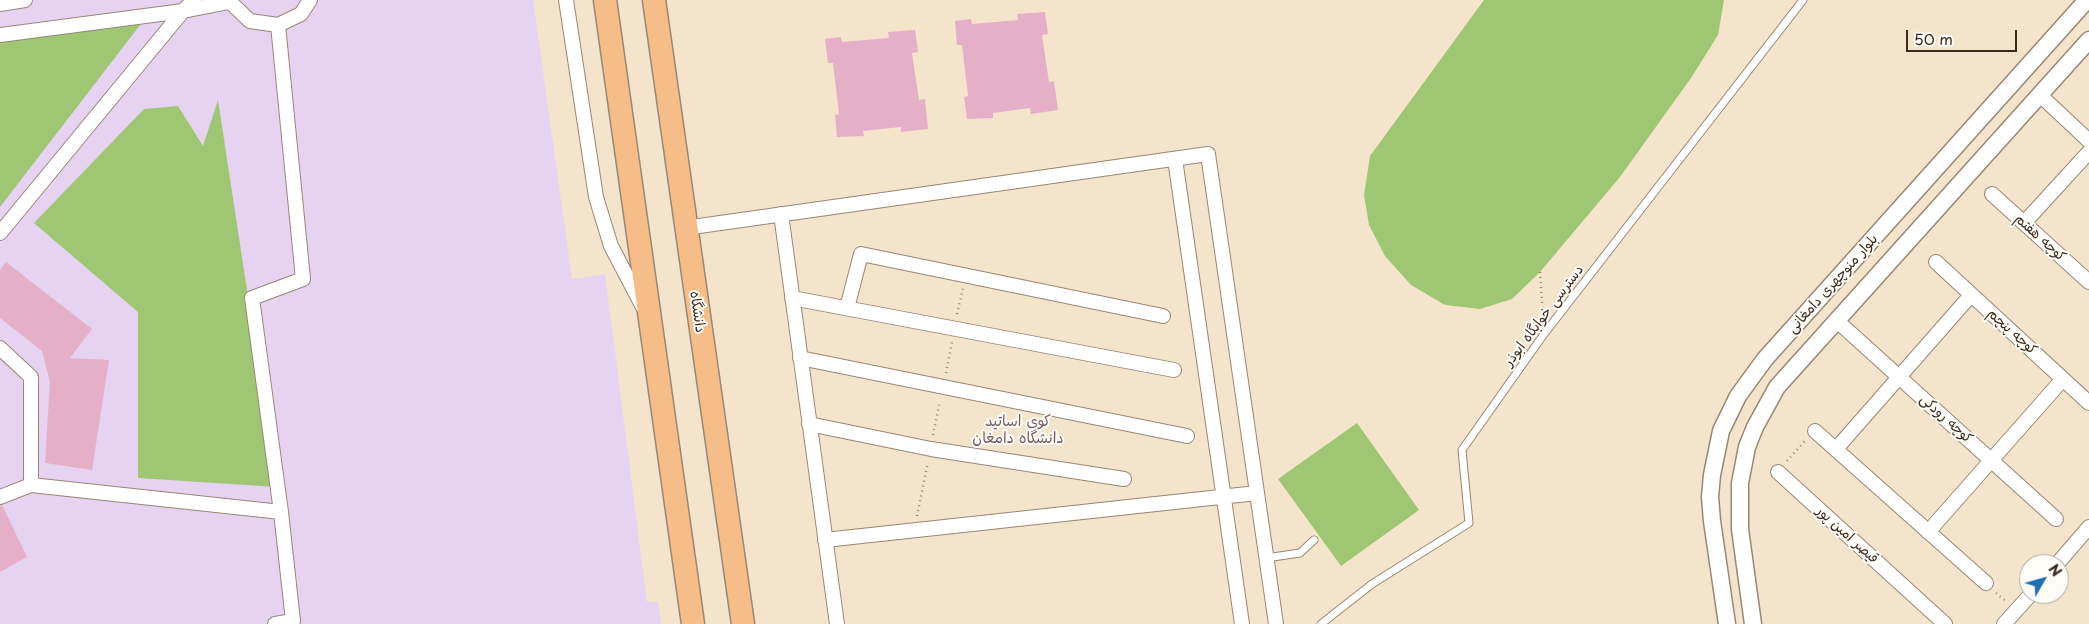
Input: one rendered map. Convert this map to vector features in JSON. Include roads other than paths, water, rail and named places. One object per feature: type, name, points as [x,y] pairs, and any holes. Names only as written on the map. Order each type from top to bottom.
[{"type":"highway","points":[[604,0],[693,624]]},
{"type":"highway","name":"دانشگاه","points":[[654,0],[685,228],[743,624]]},
{"type":"street","points":[[0,4],[25,0]]},
{"type":"street","points":[[0,233],[194,0]]},
{"type":"street","points":[[0,35],[183,11],[228,1],[250,21],[278,25],[301,14],[310,0]]},
{"type":"street","points":[[566,0],[596,197],[611,246],[650,321]]},
{"type":"street","name":"بلوار منوچهری دامغانی","points":[[1727,624],[1710,497],[1712,475],[1721,431],[1738,396],[1765,359],[2087,0]]},
{"type":"street","points":[[275,624],[293,621],[252,298],[303,279],[278,25]]},
{"type":"street","name":"بلوار منوچهری دامغانی","points":[[1753,624],[1738,506],[1742,464],[1755,427],[1777,387],[2089,40]]},
{"type":"street","points":[[2040,95],[2089,141]]},
{"type":"street","points":[[2024,223],[2089,152]]},
{"type":"street","points":[[685,228],[1208,154],[1276,624]]},
{"type":"street","points":[[1175,159],[1242,624]]},
{"type":"street","name":"کوچه هفتم","points":[[1992,194],[2089,282]]},
{"type":"street","points":[[781,214],[824,540],[837,624]]},
{"type":"street","points":[[847,308],[861,254],[965,277],[1163,316]]},
{"type":"street","name":"کوچه پنچم","points":[[1936,262],[2089,403]]},
{"type":"street","points":[[1836,449],[1971,295]]},
{"type":"street","points":[[792,298],[1174,370]]},
{"type":"street","name":"کوچه رودکی","points":[[1836,320],[2056,519]]},
{"type":"street","points":[[0,348],[31,377],[31,485]]},
{"type":"street","points":[[800,358],[943,385],[1187,436]]},
{"type":"street","points":[[1928,532],[2063,379]]},
{"type":"street","points":[[809,424],[931,450],[1124,479]]},
{"type":"street","points":[[1815,431],[1986,583]]},
{"type":"street","name":"قیصر امین پور","points":[[1778,472],[1946,624]]},
{"type":"street","points":[[0,497],[31,485],[280,512]]},
{"type":"street","points":[[824,540],[1257,493]]},
{"type":"street","points":[[2068,554],[2086,537]]},
{"type":"street","points":[[2004,624],[2022,604]]},
{"type":"lane","name":"دسترسی خوابگاه ابوذر","points":[[1321,624],[1372,584],[1469,523],[1462,450],[1544,334],[1803,0]]},
{"type":"lane","points":[[1266,558],[1300,553],[1314,540]]},
{"type":"district","name":"کوی اساتید دانشگاه دامغان","points":[[1018,430]]}]
